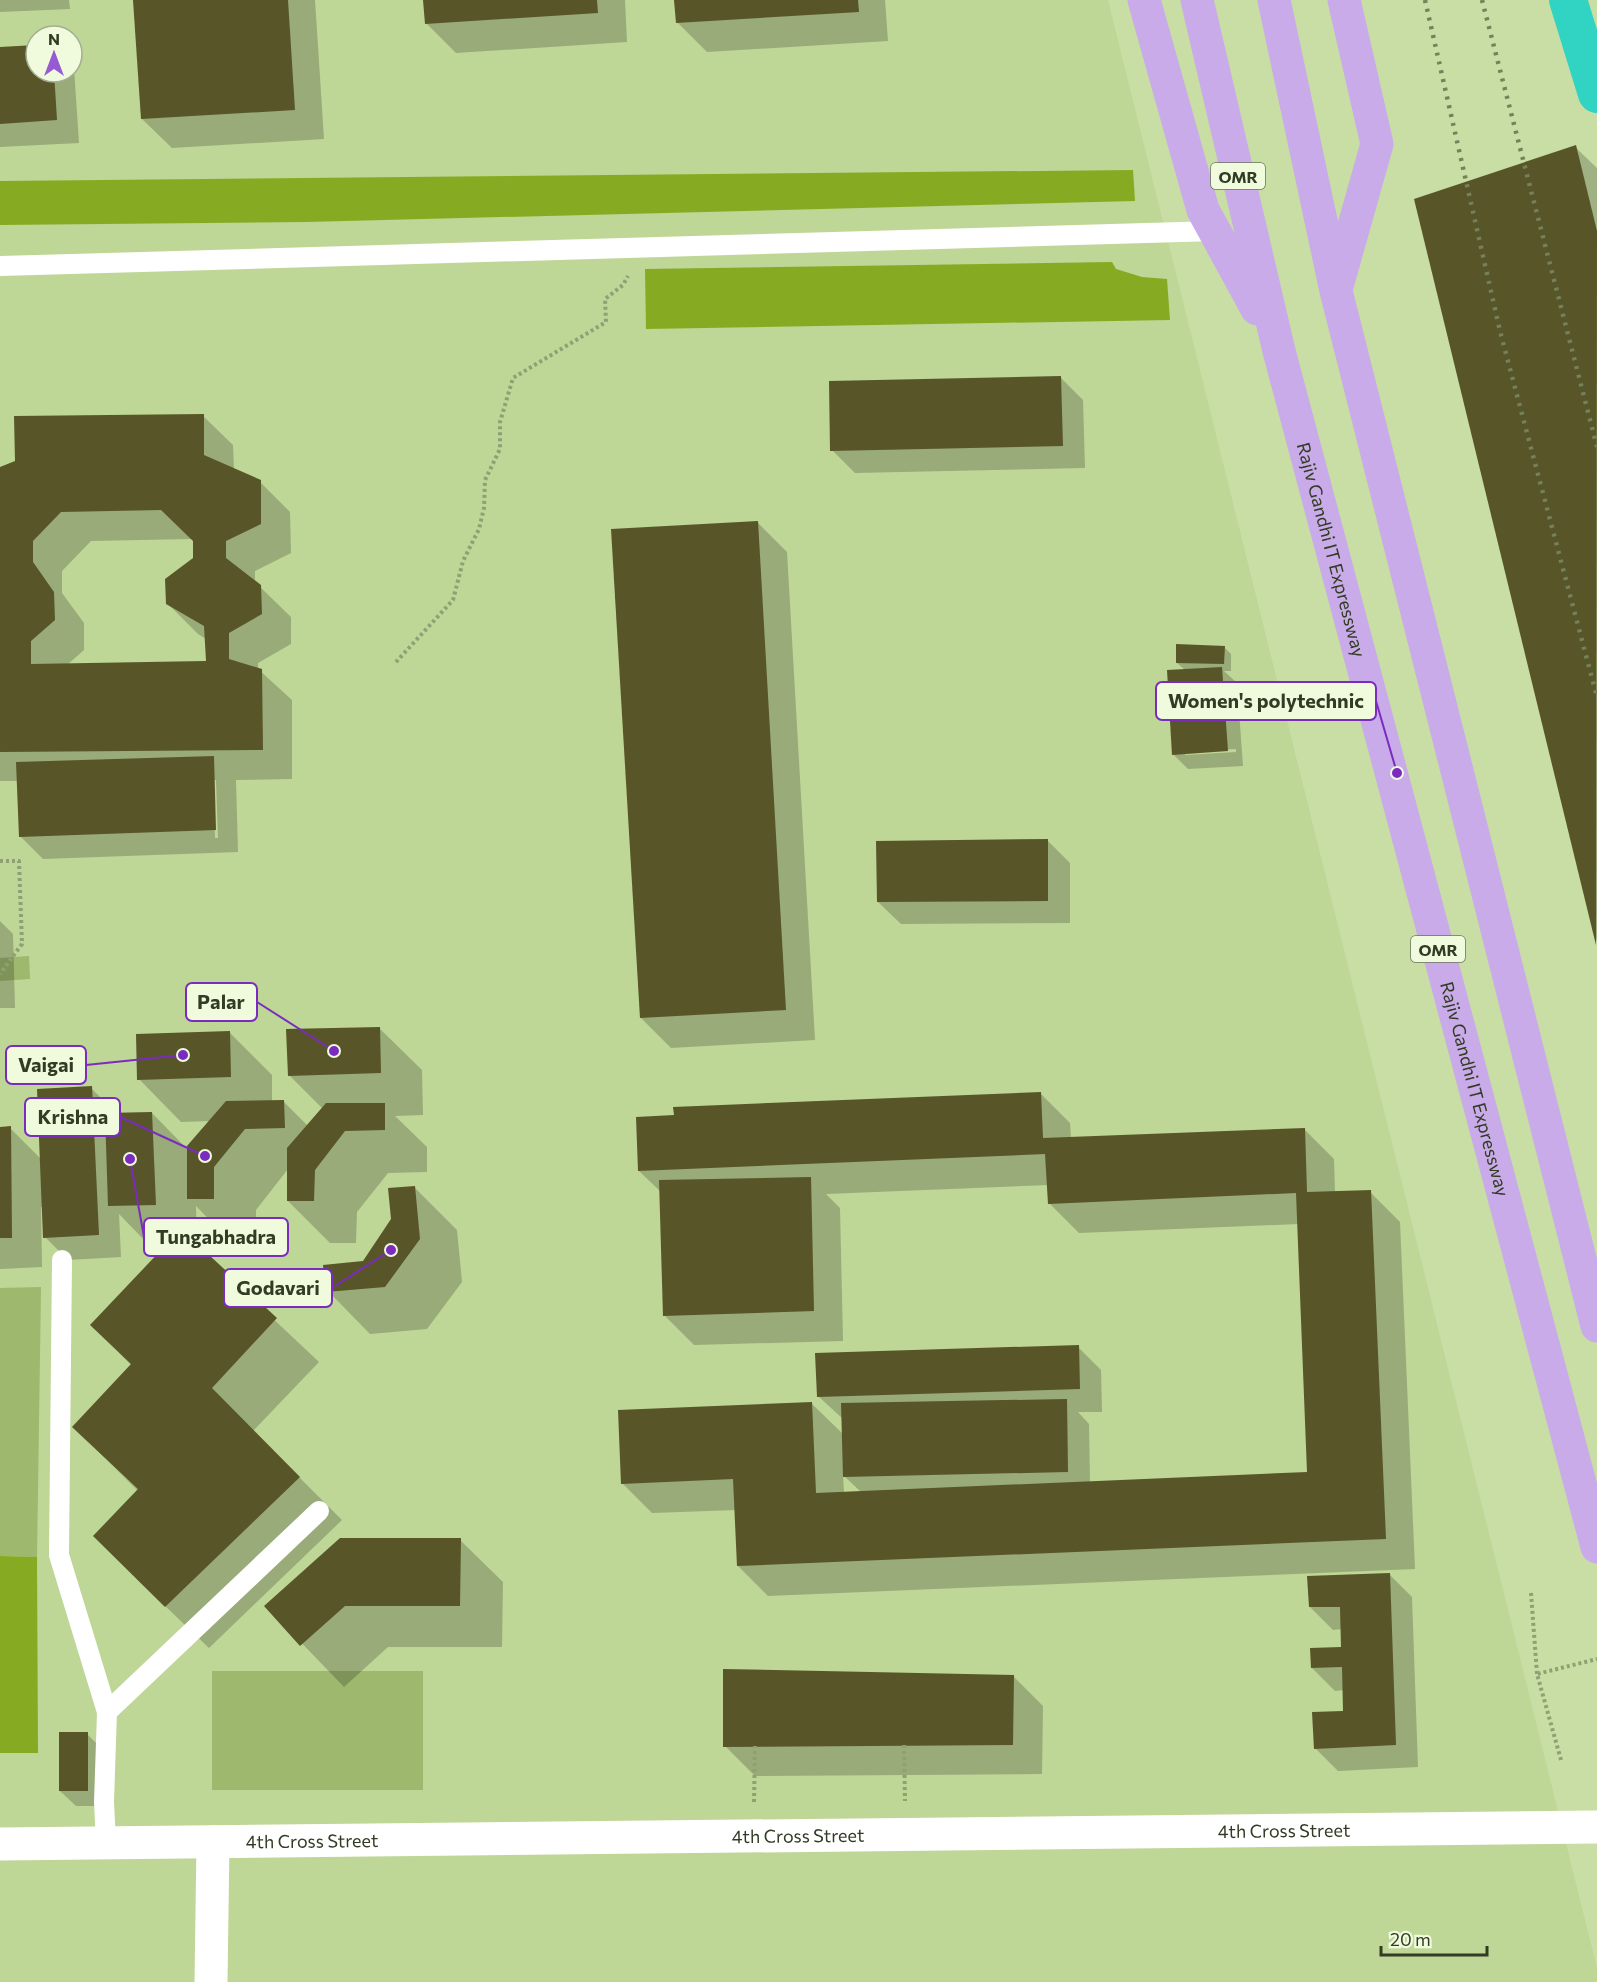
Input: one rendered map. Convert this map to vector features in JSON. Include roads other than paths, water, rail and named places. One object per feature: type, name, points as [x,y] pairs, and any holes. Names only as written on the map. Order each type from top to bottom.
[{"type":"main road","points":[[1144,0],[1203,210],[1279,351]]},
{"type":"main road","name":"Rajiv Gandhi IT Expressway","points":[[1197,0],[1279,351],[1597,1547]]},
{"type":"main road","points":[[1274,0],[1336,291],[1597,1326]]},
{"type":"main road","points":[[1336,291],[1377,144],[1344,0]]},
{"type":"street","name":"4th Cross Street","points":[[0,1844],[1597,1827]]},
{"type":"street","points":[[211,1982],[213,1842]]},
{"type":"lane","points":[[0,266],[1216,231]]},
{"type":"lane","points":[[62,1260],[59,1555],[107,1712],[104,1802],[106,1843]]},
{"type":"lane","points":[[107,1712],[319,1511]]},
{"type":"waterway","points":[[1568,0],[1597,94]]},
{"type":"railway","points":[[1425,0],[1500,331],[1597,697]]},
{"type":"railway","points":[[1482,0],[1597,447]]},
{"type":"place","name":"Women's polytechnic","points":[[1397,773]]},
{"type":"place","name":"Palar","points":[[334,1051]]},
{"type":"place","name":"Vaigai","points":[[183,1055]]},
{"type":"place","name":"Krishna","points":[[205,1156]]},
{"type":"place","name":"Tungabhadra","points":[[130,1159]]},
{"type":"place","name":"Godavari","points":[[391,1250]]}]
